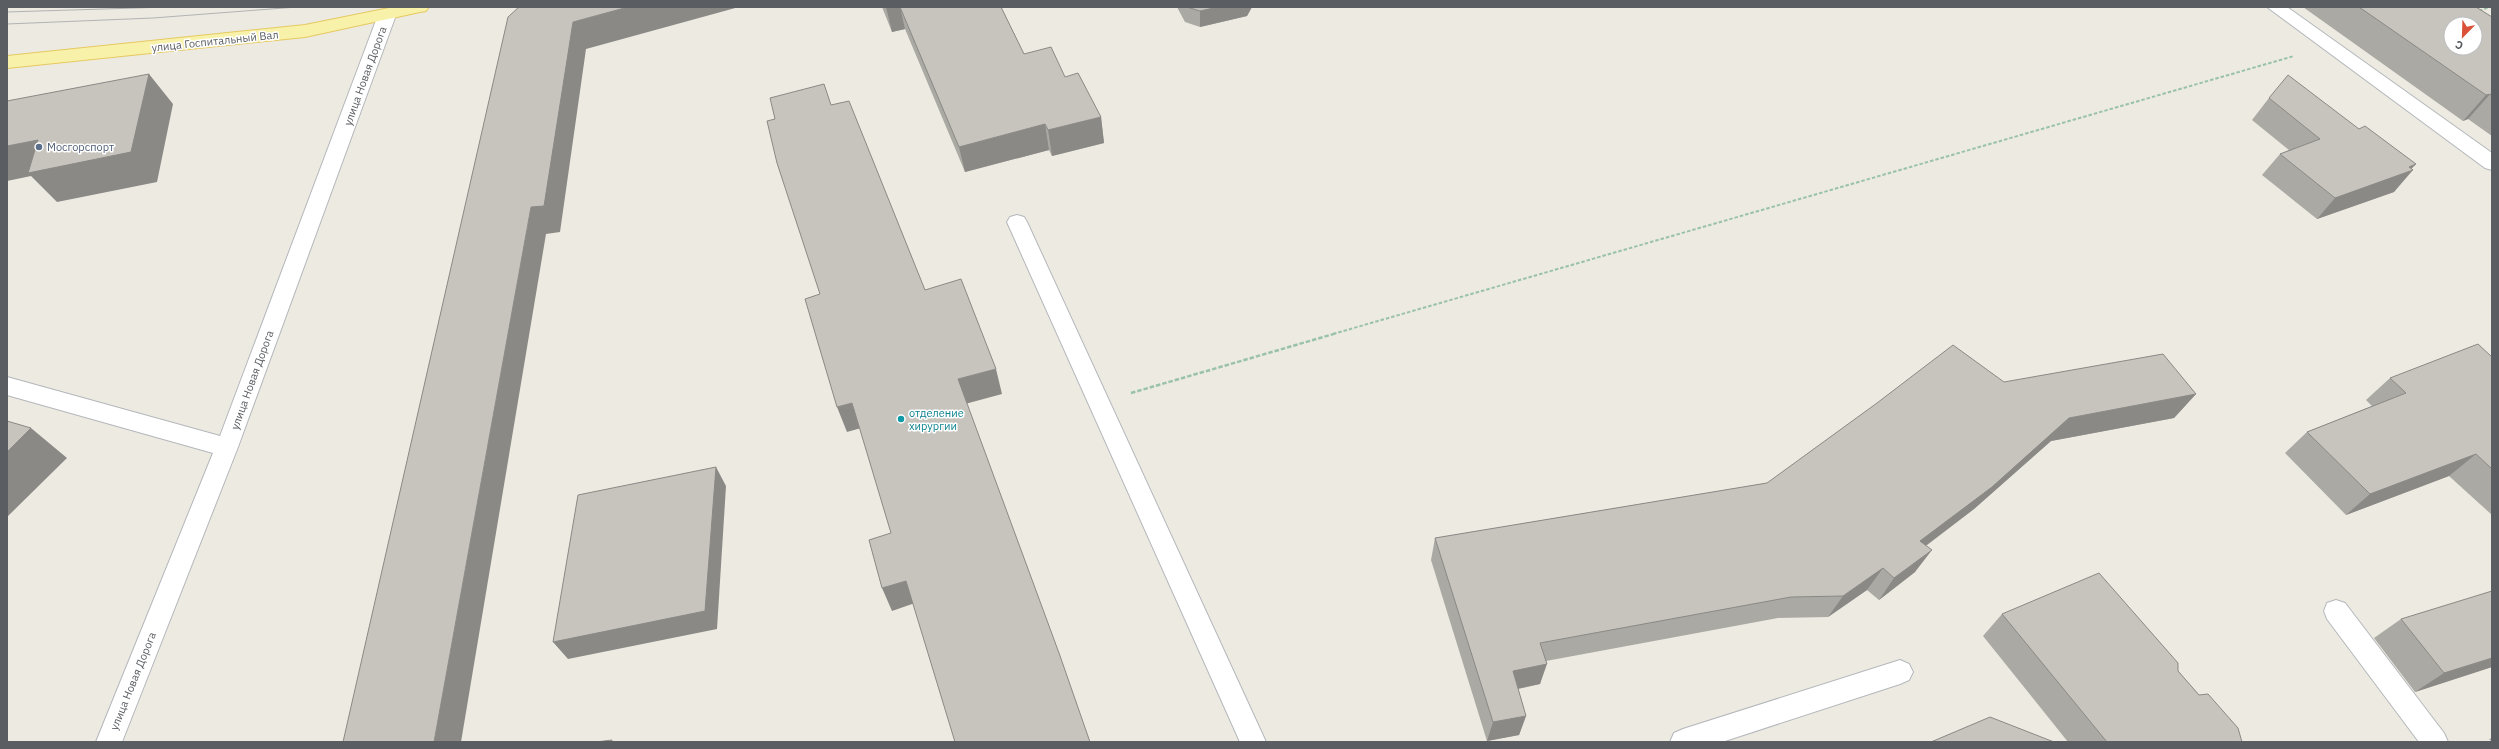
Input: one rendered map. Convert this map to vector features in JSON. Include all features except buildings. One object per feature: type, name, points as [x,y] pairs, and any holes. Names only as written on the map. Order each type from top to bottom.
[{"type":"main road","name":"улица Госпитальный Вал","points":[[7,62],[305,31],[388,15],[420,7]]},
{"type":"street","points":[[2276,7],[2492,163]]},
{"type":"street","name":"улица Новая Дорога","points":[[108,742],[227,447],[388,15]]},
{"type":"street","points":[[1017,222],[1254,742]]},
{"type":"street","points":[[7,386],[227,447]]},
{"type":"street","points":[[2336,611],[2435,742]]},
{"type":"street","points":[[1683,742],[1900,672]]},
{"type":"path","points":[[2477,12],[2490,7]]},
{"type":"path","points":[[1099,403],[2330,46]]},
{"type":"tram line","points":[[7,12],[168,7]]},
{"type":"tram line","points":[[7,24],[153,18],[297,7]]},
{"type":"place","name":"Мосгорспорт","points":[[39,147]]},
{"type":"place","name":"отделение хирургии","points":[[901,419]]}]
